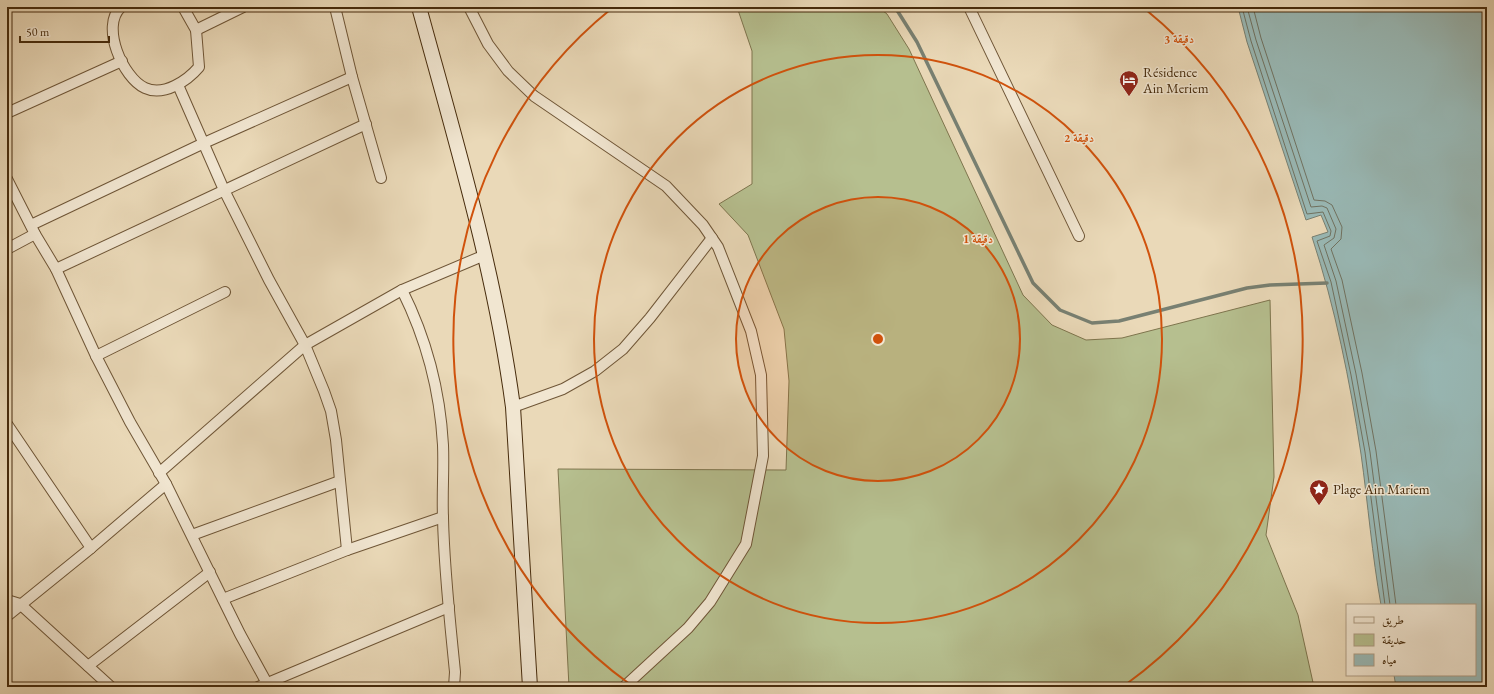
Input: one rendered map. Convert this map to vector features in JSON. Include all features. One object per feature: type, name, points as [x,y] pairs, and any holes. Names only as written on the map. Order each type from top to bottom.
[{"type":"main road","points":[[419,7],[479,224],[509,373],[513,407],[530,687]]},
{"type":"street","points":[[121,7],[112,22],[112,30],[113,40],[122,61],[136,82],[147,89],[157,90],[178,85],[199,67],[196,30],[183,7]]},
{"type":"street","points":[[196,30],[243,7]]},
{"type":"street","points":[[335,7],[352,77],[381,178]]},
{"type":"street","points":[[469,7],[488,44],[508,70],[534,96],[666,186],[703,225],[718,247],[751,331],[761,375],[763,456],[746,544],[710,602],[688,628],[624,687]]},
{"type":"street","points":[[969,7],[1079,236]]},
{"type":"street","points":[[7,113],[122,61]]},
{"type":"street","points":[[7,249],[33,230],[204,143],[352,77]]},
{"type":"street","points":[[178,85],[224,190],[269,280],[305,345],[331,411],[347,550]]},
{"type":"street","points":[[56,269],[366,124]]},
{"type":"street","points":[[7,179],[33,230],[56,269],[96,356],[192,535],[264,685],[449,607]]},
{"type":"street","points":[[513,407],[564,389],[595,371],[623,349],[650,318],[712,238]]},
{"type":"street","points":[[159,473],[305,345],[402,290],[485,255]]},
{"type":"street","points":[[402,290],[419,326],[434,382],[443,444],[443,517],[455,672],[454,687]]},
{"type":"street","points":[[96,356],[225,292]]},
{"type":"street","points":[[7,424],[91,548]]},
{"type":"street","points":[[192,535],[340,481]]},
{"type":"street","points":[[7,616],[91,548],[166,484]]},
{"type":"street","points":[[223,599],[347,550],[443,517]]},
{"type":"street","points":[[88,666],[210,572]]},
{"type":"street","points":[[7,600],[20,604],[112,687]]},
{"type":"green space","points":[[737,7],[878,7],[887,14],[909,49],[1023,295],[1052,325],[1086,340],[1122,338],[1270,300],[1274,477],[1266,535],[1298,615],[1314,687],[569,687],[558,469],[786,470],[789,381],[784,329],[748,235],[719,204],[752,184],[752,51]]},
{"type":"water","points":[[1238,7],[1487,7],[1487,687],[1396,687],[1394,676],[1476,676],[1476,604],[1381,604],[1361,454],[1352,399],[1335,317],[1312,237],[1328,232],[1321,215],[1306,220],[1247,42]]},
{"type":"waterway","points":[[895,7],[917,42],[1033,283],[1060,310],[1092,323],[1119,321],[1247,288],[1270,285],[1327,283]]},
{"type":"place","name":"Résidence Ain Meriem","points":[[1129,97]]},
{"type":"place","name":"Plage Ain Mariem","points":[[1319,506]]}]
